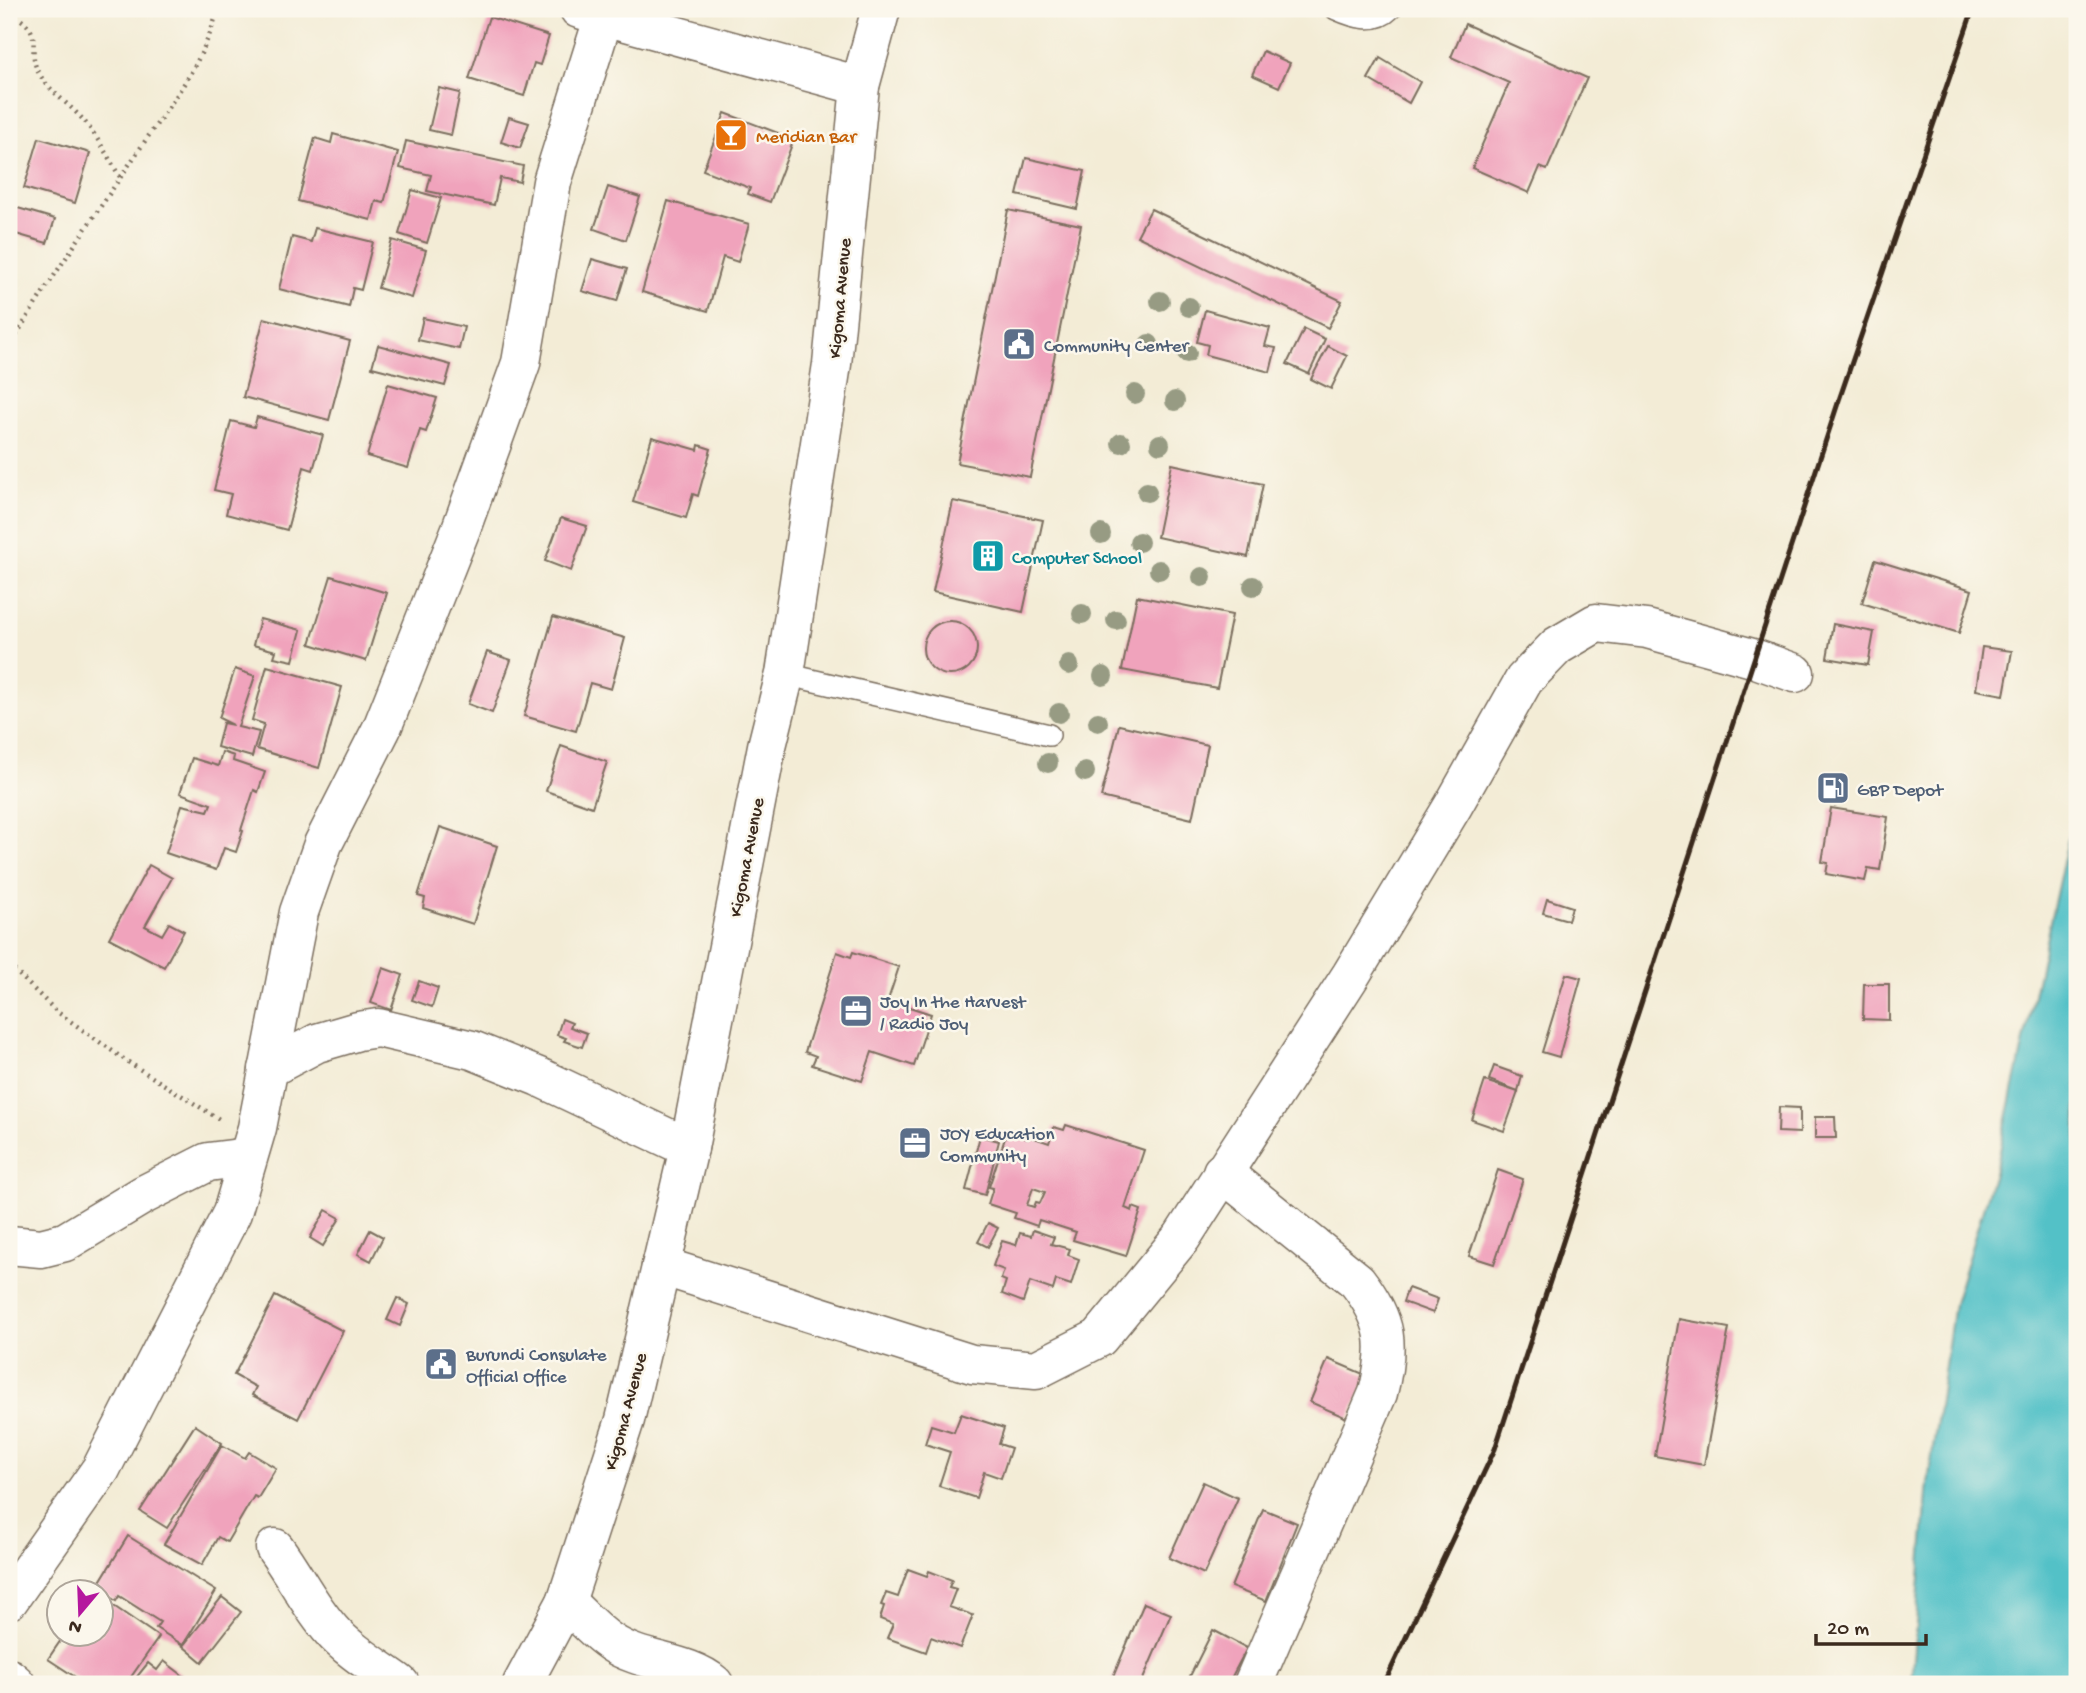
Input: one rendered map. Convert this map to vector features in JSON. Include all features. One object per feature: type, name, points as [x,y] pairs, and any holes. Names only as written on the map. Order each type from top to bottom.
[{"type":"street","name":"Kigoma Avenue","points":[[522,1684],[566,1602],[625,1420],[689,1148],[766,746],[785,674],[832,364],[860,86],[881,9]]},
{"type":"street","points":[[10,1595],[101,1469],[232,1213],[251,1149],[299,912],[323,844],[382,729],[461,529],[521,363],[552,182],[592,13],[860,86]]},
{"type":"street","points":[[661,1266],[972,1364],[1036,1370],[1098,1338],[1182,1237],[1358,964],[1453,806],[1524,680],[1557,646],[1596,623],[1647,629],[1756,659],[1795,673]]},
{"type":"street","points":[[268,1069],[317,1044],[358,1031],[378,1028],[472,1050],[539,1077],[689,1148]]},
{"type":"street","points":[[9,1245],[41,1248],[65,1242],[142,1195],[208,1162],[251,1149]]},
{"type":"street","points":[[1222,1172],[1357,1281],[1374,1303],[1383,1329],[1385,1365],[1378,1393],[1253,1684]]},
{"type":"street","points":[[275,1548],[293,1572],[310,1603],[333,1632],[400,1684]]},
{"type":"street","points":[[566,1602],[612,1643],[663,1663],[702,1674],[714,1684]]},
{"type":"street","points":[[9,1678],[16,1684]]},
{"type":"lane","points":[[1336,9],[1371,19],[1390,9]]},
{"type":"lane","points":[[785,674],[1049,735]]},
{"type":"path","points":[[9,347],[33,307],[192,73],[212,31],[218,9]]},
{"type":"path","points":[[9,13],[22,19],[32,30],[34,59],[39,74],[85,122],[120,177]]},
{"type":"path","points":[[9,965],[56,1011],[251,1149]]},
{"type":"water","points":[[2077,774],[2077,1684],[1911,1684],[1928,1483],[1954,1304],[1998,1160],[2069,835]]},
{"type":"building","points":[[489,17],[549,36],[540,65],[534,63],[524,96],[469,79]]},
{"type":"building","points":[[1465,24],[1587,78],[1547,170],[1540,167],[1529,193],[1472,168],[1509,83],[1451,57]]},
{"type":"building","points":[[1263,51],[1290,63],[1279,87],[1252,75]]},
{"type":"building","points":[[1380,58],[1420,82],[1409,103],[1368,79]]},
{"type":"building","points":[[439,88],[460,93],[451,135],[429,130]]},
{"type":"building","points":[[725,113],[794,139],[770,202],[748,194],[750,188],[703,170]]},
{"type":"building","points":[[509,117],[529,123],[520,148],[501,142]]},
{"type":"building","points":[[333,134],[398,152],[384,203],[376,201],[371,220],[298,201],[315,138],[331,143]]},
{"type":"building","points":[[39,138],[90,153],[75,203],[24,188]]},
{"type":"building","points":[[406,141],[523,166],[520,182],[500,178],[494,205],[427,191],[431,175],[400,168]]},
{"type":"building","points":[[1026,158],[1085,171],[1077,209],[1017,195]]},
{"type":"building","points":[[608,187],[640,197],[626,240],[594,229]]},
{"type":"building","points":[[412,190],[441,198],[427,243],[399,234]]},
{"type":"building","points":[[668,201],[749,224],[738,262],[723,257],[708,311],[642,292]]},
{"type":"building","points":[[11,206],[55,219],[47,243],[9,232]]},
{"type":"building","points":[[1151,209],[1342,301],[1328,328],[1137,236]]},
{"type":"building","name":"Community Center","points":[[1008,210],[1081,225],[1030,477],[957,463]]},
{"type":"building","points":[[315,228],[373,242],[361,290],[353,288],[349,307],[279,289],[292,237],[311,242]]},
{"type":"building","points":[[392,240],[426,250],[412,298],[378,288]]},
{"type":"building","points":[[592,259],[627,269],[617,301],[582,291]]},
{"type":"building","points":[[1205,310],[1270,328],[1265,346],[1276,348],[1270,372],[1206,355],[1208,345],[1197,342]]},
{"type":"building","points":[[264,318],[350,341],[329,420],[243,397]]},
{"type":"building","points":[[423,318],[464,327],[459,349],[418,340]]},
{"type":"building","points":[[1304,329],[1325,339],[1309,374],[1287,364]]},
{"type":"building","points":[[378,345],[451,365],[445,386],[372,367]]},
{"type":"building","points":[[1328,346],[1347,356],[1331,389],[1311,379]]},
{"type":"building","points":[[388,384],[437,398],[426,432],[420,430],[408,468],[367,456]]},
{"type":"building","points":[[257,417],[323,435],[313,470],[304,467],[287,530],[226,514],[231,494],[214,490],[231,421],[254,427]]},
{"type":"building","points":[[652,437],[698,450],[699,445],[711,449],[698,496],[693,494],[686,518],[633,502]]},
{"type":"building","points":[[1172,464],[1263,484],[1248,557],[1157,537]]},
{"type":"building","name":"Computer School","points":[[953,501],[1043,520],[1023,612],[933,592]]},
{"type":"building","points":[[561,518],[587,526],[571,571],[545,561]]},
{"type":"building","points":[[1875,560],[1972,590],[1959,633],[1862,603]]},
{"type":"building","points":[[331,576],[387,593],[366,661],[310,644]]},
{"type":"building","points":[[1137,596],[1232,615],[1217,688],[1122,670]]},
{"type":"building","points":[[553,617],[625,638],[611,689],[590,683],[576,731],[524,716]]},
{"type":"building","points":[[260,619],[301,630],[293,661],[274,657],[276,651],[253,645]]},
{"type":"building","points":[[950,621],[969,629],[977,648],[969,667],[950,675],[931,667],[923,648],[931,629]]},
{"type":"building","points":[[1833,624],[1874,632],[1868,665],[1827,658]]},
{"type":"building","points":[[1982,647],[2012,651],[2004,695],[1976,690]]},
{"type":"building","points":[[487,652],[511,660],[492,713],[468,704]]},
{"type":"building","points":[[267,666],[342,687],[319,768],[257,749],[264,724],[252,720]]},
{"type":"building","points":[[235,669],[255,676],[238,727],[259,732],[252,757],[217,747],[223,723],[233,725],[219,718]]},
{"type":"building","points":[[1119,725],[1208,745],[1192,819],[1101,797]]},
{"type":"building","points":[[561,746],[607,762],[592,807],[546,791]]},
{"type":"building","points":[[222,752],[234,756],[233,761],[265,772],[258,792],[254,790],[236,852],[224,848],[216,870],[166,853],[182,805],[208,811],[211,804],[180,793],[192,758],[218,766]]},
{"type":"building","points":[[1831,808],[1888,817],[1880,870],[1868,868],[1865,881],[1826,874],[1828,863],[1822,862]]},
{"type":"building","points":[[440,827],[497,846],[473,924],[423,908],[425,898],[418,896]]},
{"type":"building","points":[[149,865],[172,878],[145,926],[162,935],[169,923],[184,931],[164,967],[109,938]]},
{"type":"building","points":[[1547,899],[1572,907],[1568,920],[1543,913]]},
{"type":"building","points":[[837,952],[851,957],[853,952],[899,967],[888,1000],[931,1014],[914,1066],[872,1052],[862,1081],[812,1065],[816,1056],[805,1052]]},
{"type":"building","points":[[383,968],[403,975],[391,1010],[371,1003]]},
{"type":"building","points":[[1566,974],[1581,978],[1559,1057],[1542,1052]]},
{"type":"building","points":[[419,981],[438,988],[432,1007],[412,1000]]},
{"type":"building","points":[[1864,984],[1889,984],[1889,1020],[1863,1019]]},
{"type":"building","points":[[562,1019],[572,1023],[570,1027],[587,1033],[582,1047],[564,1041],[566,1038],[557,1035]]},
{"type":"building","points":[[1494,1066],[1522,1076],[1518,1091],[1489,1080]]},
{"type":"building","points":[[1485,1081],[1518,1092],[1504,1131],[1472,1120]]},
{"type":"building","points":[[1779,1107],[1800,1108],[1800,1133],[1778,1132]]},
{"type":"building","points":[[1815,1117],[1835,1117],[1836,1138],[1815,1138]]},
{"type":"building","points":[[1066,1125],[1144,1150],[1125,1208],[1132,1211],[1133,1207],[1141,1210],[1126,1256],[1073,1240],[1076,1232],[1039,1220],[1037,1226],[1014,1218],[1016,1213],[988,1204],[993,1188],[989,1187],[1007,1132],[1049,1143],[1054,1127],[1064,1130]],"holes":[[[1033,1188],[1045,1192],[1040,1203],[1036,1202],[1034,1207],[1027,1205]]]},
{"type":"building","points":[[980,1136],[999,1141],[985,1195],[966,1190]]},
{"type":"building","points":[[1498,1170],[1523,1179],[1494,1264],[1469,1256]]},
{"type":"building","points":[[326,1210],[340,1218],[323,1246],[310,1238]]},
{"type":"building","points":[[988,1223],[998,1228],[988,1247],[978,1242]]},
{"type":"building","points":[[370,1230],[383,1237],[371,1261],[358,1254]]},
{"type":"building","points":[[1033,1230],[1054,1237],[1051,1244],[1070,1249],[1068,1255],[1079,1259],[1071,1285],[1056,1280],[1053,1290],[1030,1282],[1023,1302],[1002,1294],[1006,1281],[1001,1279],[1004,1270],[993,1266],[1002,1241],[1016,1245],[1020,1233],[1031,1236]]},
{"type":"building","points":[[1408,1288],[1438,1299],[1433,1313],[1403,1302]]},
{"type":"building","points":[[275,1296],[343,1331],[298,1419],[252,1395],[256,1387],[234,1375]]},
{"type":"building","points":[[397,1298],[409,1304],[400,1326],[387,1320]]},
{"type":"building","points":[[1679,1319],[1729,1328],[1704,1465],[1655,1456]]},
{"type":"building","points":[[1328,1359],[1368,1376],[1349,1419],[1310,1402]]},
{"type":"building","points":[[961,1414],[1004,1428],[999,1444],[1011,1448],[1001,1478],[984,1472],[976,1498],[939,1486],[950,1452],[925,1444],[931,1425],[954,1432]]},
{"type":"building","points":[[195,1425],[222,1443],[167,1528],[140,1511]]},
{"type":"building","points":[[222,1445],[245,1458],[249,1452],[276,1468],[258,1498],[254,1496],[227,1542],[218,1537],[202,1565],[164,1544]]},
{"type":"building","points":[[1203,1482],[1238,1498],[1204,1574],[1169,1558]]},
{"type":"building","points":[[1263,1509],[1297,1523],[1266,1601],[1231,1587]]},
{"type":"building","points":[[128,1536],[216,1591],[183,1645],[156,1628],[160,1622],[119,1596],[116,1601],[116,1578],[102,1578]]},
{"type":"building","points":[[908,1569],[927,1576],[929,1571],[952,1580],[949,1587],[956,1589],[949,1607],[973,1615],[960,1648],[931,1637],[926,1652],[887,1638],[893,1624],[880,1619],[884,1606],[881,1605],[886,1593],[898,1597]]},
{"type":"building","points":[[222,1597],[241,1612],[202,1662],[183,1646]]},
{"type":"building","points":[[1144,1603],[1171,1614],[1141,1684],[1110,1684]]},
{"type":"building","points":[[116,1608],[159,1637],[126,1684],[86,1684],[48,1659],[55,1648],[116,1648]]},
{"type":"building","points":[[1213,1630],[1247,1648],[1228,1684],[1186,1684]]},
{"type":"building","points":[[164,1661],[194,1684],[131,1684],[148,1663],[157,1670]]},
{"type":"railway","points":[[1384,1684],[1495,1449],[1839,400],[1973,9]]},
{"type":"place","name":"Meridian Bar","points":[[731,135]]},
{"type":"place","name":"Community Center","points":[[1019,344]]},
{"type":"place","name":"Computer School","points":[[988,556]]},
{"type":"place","name":"GBP Depot","points":[[1833,788]]},
{"type":"place","name":"Joy In the Harvest / Radio Joy","points":[[856,1011]]},
{"type":"place","name":"JOY Education Community","points":[[915,1143]]},
{"type":"place","name":"Burundi Consulate Official Office","points":[[441,1364]]}]
